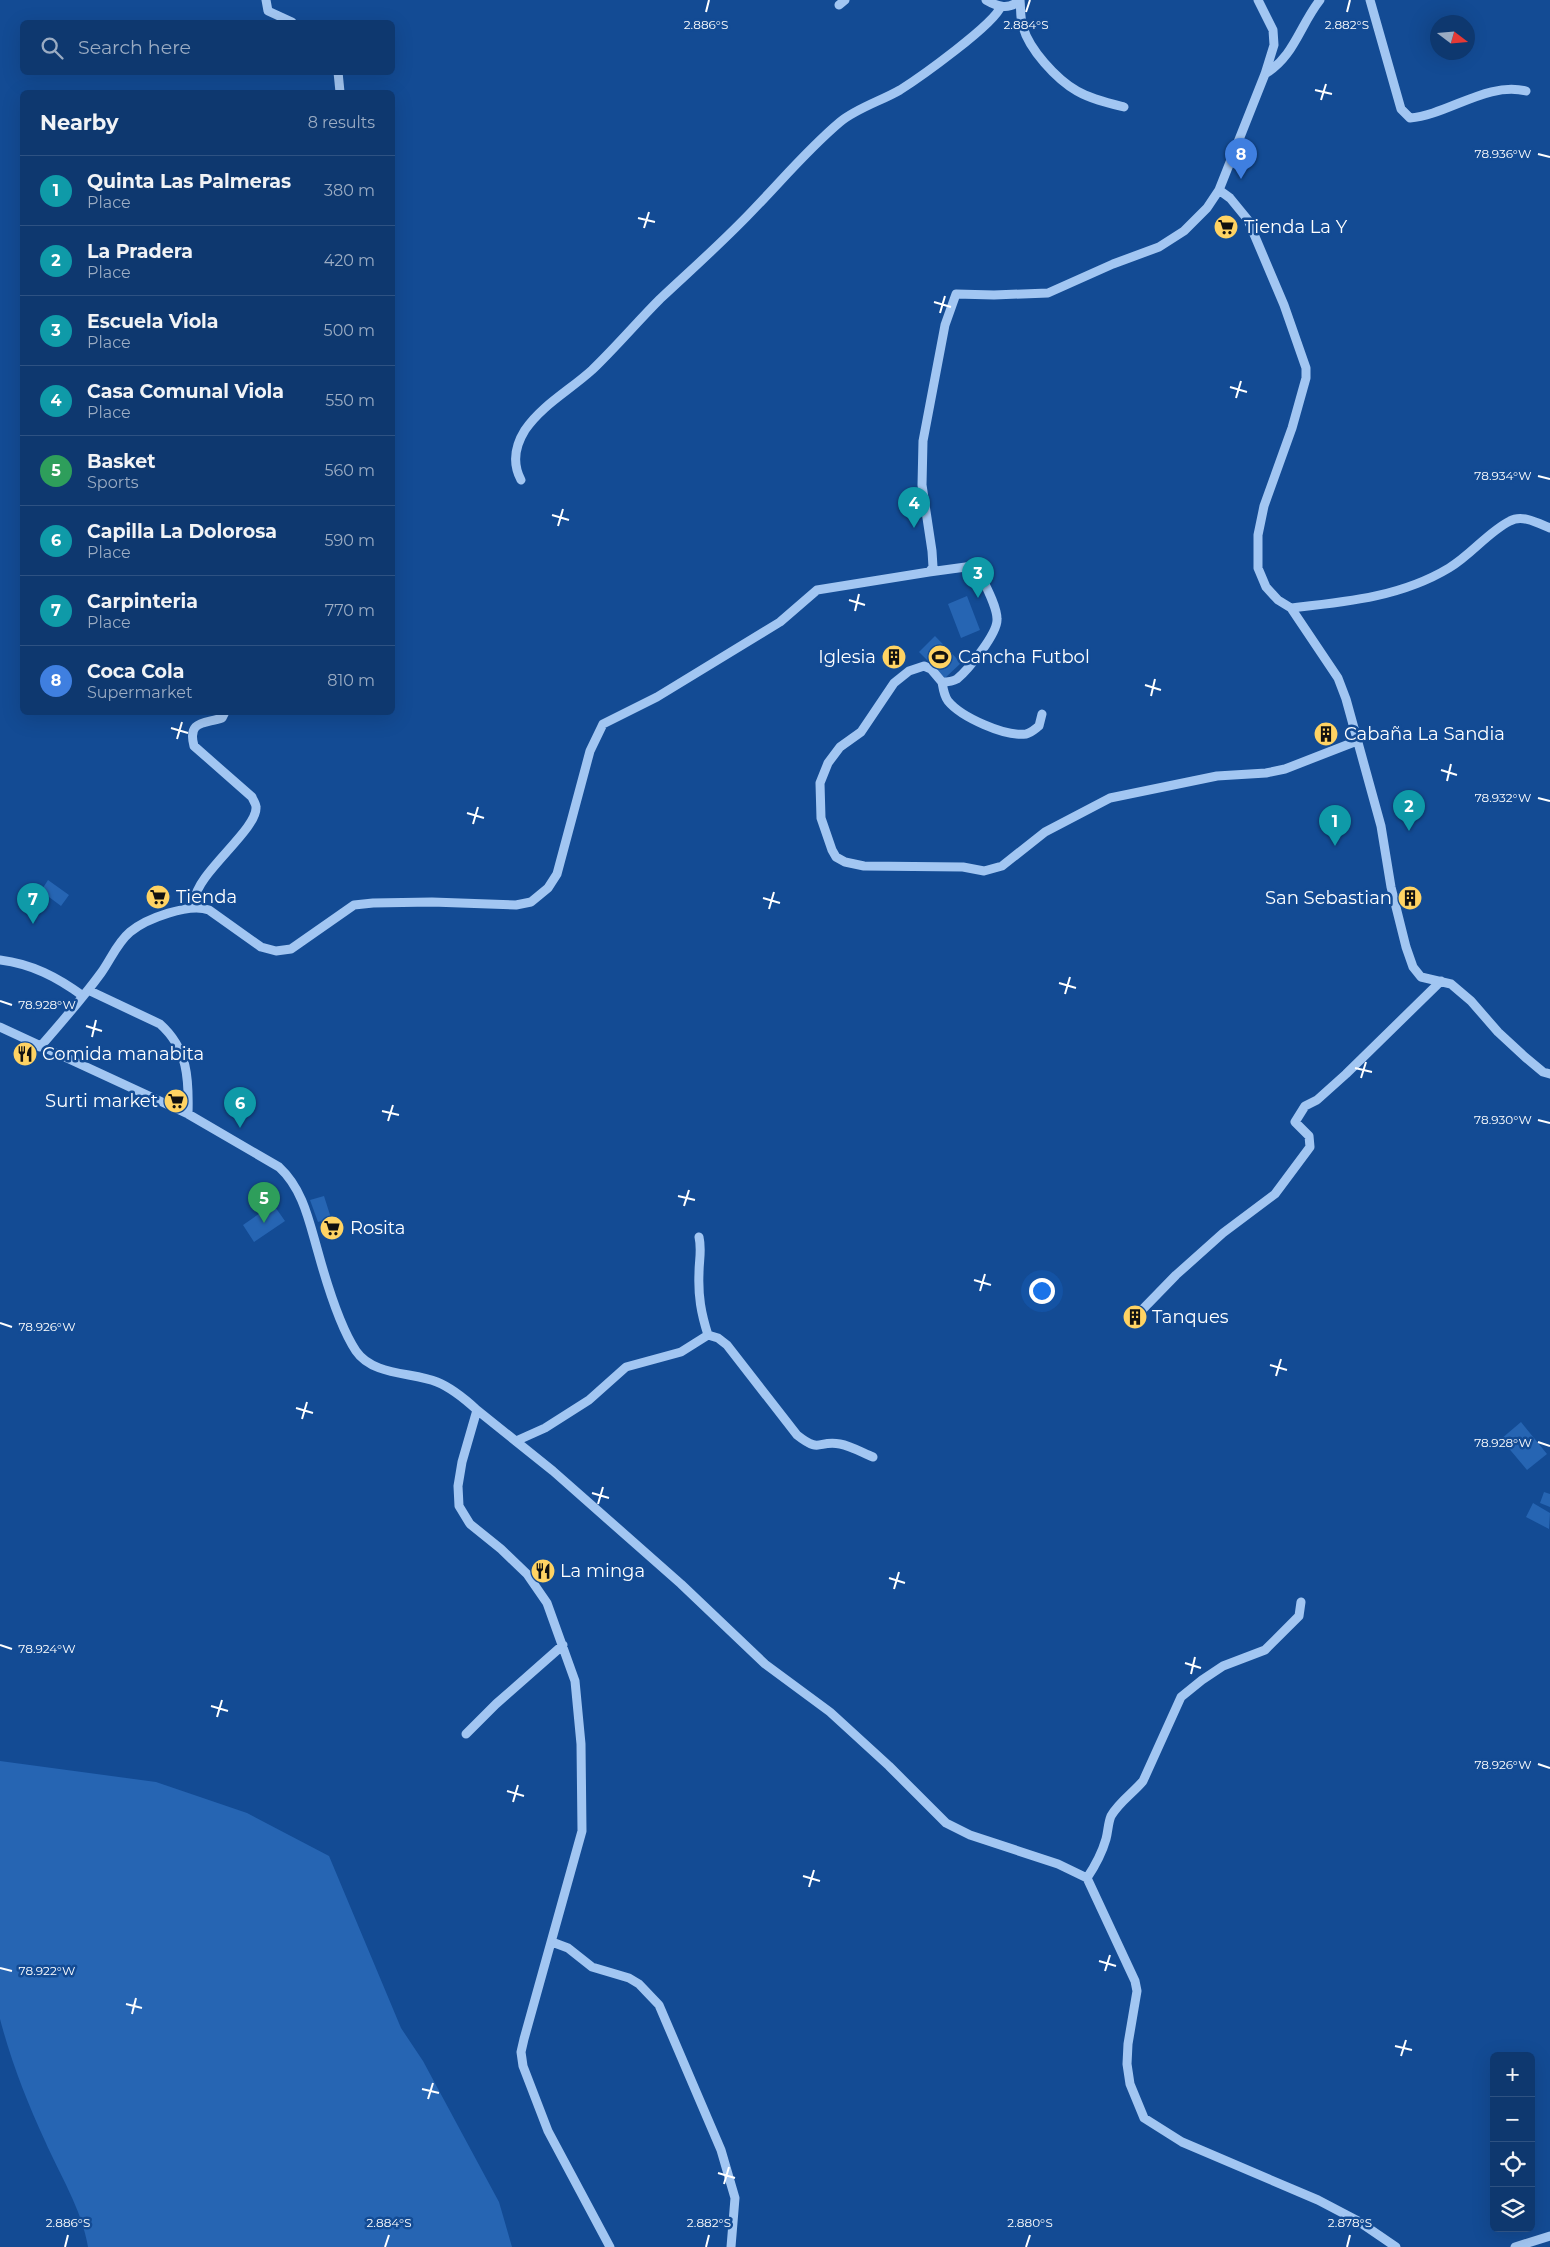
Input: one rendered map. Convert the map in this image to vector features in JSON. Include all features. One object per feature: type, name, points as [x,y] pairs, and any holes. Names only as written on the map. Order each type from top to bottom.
[{"type":"street","points":[[266,0],[268,11],[288,20]]},
{"type":"street","points":[[986,0],[1001,6],[1010,7],[1020,0]]},
{"type":"street","points":[[1020,0],[1022,26],[1028,41],[1048,67],[1075,90],[1124,108]]},
{"type":"street","points":[[1265,74],[1274,69],[1286,56],[1311,11],[1320,0]]},
{"type":"street","points":[[1370,0],[1402,109],[1410,118],[1501,91],[1510,89],[1526,91]]},
{"type":"street","points":[[929,572],[933,567],[933,559],[922,485],[923,441],[945,325],[956,294],[1048,293],[1113,264],[1159,247],[1184,231],[1202,214],[1219,190],[1265,74],[1274,45],[1273,30],[1262,3]]},
{"type":"street","points":[[521,480],[515,468],[518,445],[525,430],[541,412],[592,370],[660,300],[755,208],[816,144],[842,121],[901,89],[979,31],[998,12],[1001,6]]},
{"type":"street","points":[[338,75],[340,90]]},
{"type":"street","points":[[1219,190],[1230,198],[1248,220],[1284,305],[1306,368],[1306,378],[1292,428],[1264,506],[1258,535],[1258,559],[1261,578],[1271,594],[1291,608],[1338,678],[1381,826],[1391,887],[1413,967],[1421,978],[1451,984],[1471,1001],[1498,1032],[1537,1067],[1550,1074]]},
{"type":"street","points":[[1291,608],[1376,596],[1407,589],[1450,567],[1511,520],[1524,518],[1550,528]]},
{"type":"street","points":[[224,715],[222,718],[209,720],[194,728],[191,735],[194,746],[252,797],[256,807],[255,813],[241,835],[218,860],[196,892],[195,900],[200,906],[218,915],[261,947],[276,951],[291,948],[354,905],[432,902],[516,905],[531,902],[548,888],[557,874],[590,751],[603,724],[657,697],[750,641],[794,612],[817,590],[929,572],[973,566],[977,568],[998,618],[991,639],[956,679],[942,682]]},
{"type":"street","points":[[1042,714],[1039,726],[1027,734],[1002,732],[954,707],[946,699],[942,682],[931,669],[924,666],[909,671],[894,683],[861,732],[840,747],[828,763],[820,783],[821,818],[836,857],[845,862],[864,866],[963,867],[984,871],[1002,866],[1045,832],[1110,798],[1218,776],[1266,773],[1285,769],[1357,741]]},
{"type":"street","points":[[40,1047],[86,993],[120,942],[130,932],[163,916],[189,907],[200,906]]},
{"type":"street","points":[[0,960],[36,968],[86,993],[160,1024],[169,1032],[178,1045],[189,1080],[188,1114]]},
{"type":"street","points":[[1140,1312],[1176,1275],[1223,1233],[1275,1194],[1310,1147],[1309,1136],[1295,1122],[1301,1110],[1317,1100],[1346,1074],[1441,981]]},
{"type":"street","points":[[0,1027],[188,1114],[270,1160],[289,1177],[308,1214],[322,1268],[342,1322],[356,1352],[376,1366],[437,1382],[460,1395],[681,1584],[765,1664],[830,1712],[889,1766],[946,1823],[970,1835],[1058,1864],[1087,1878],[1135,1982],[1137,1992],[1128,2044],[1127,2064],[1130,2084],[1144,2118],[1182,2142],[1326,2205],[1358,2222],[1396,2247]]},
{"type":"street","points":[[699,1237],[702,1248],[699,1272],[700,1309],[708,1335]]},
{"type":"street","points":[[516,1441],[545,1428],[589,1400],[626,1367],[681,1352],[708,1335],[718,1338],[727,1345],[797,1435],[808,1444],[818,1447],[840,1444],[873,1457]]},
{"type":"street","points":[[477,1410],[462,1462],[458,1486],[459,1506],[470,1524],[528,1574],[547,1603],[574,1681],[581,1744],[582,1818],[579,1842],[524,2039],[521,2052],[523,2066],[548,2131],[610,2247]]},
{"type":"street","points":[[1087,1878],[1095,1866],[1106,1839],[1110,1817],[1121,1802],[1135,1791],[1143,1781],[1181,1697],[1223,1666],[1265,1650],[1299,1616],[1301,1602]]},
{"type":"street","points":[[466,1734],[496,1704],[563,1645]]},
{"type":"street","points":[[552,1942],[568,1948],[592,1967],[629,1978],[639,1984],[659,2005],[721,2150],[735,2198],[731,2247]]},
{"type":"street","points":[[1515,2247],[1550,2236]]},
{"type":"shaded area","points":[[967,596],[980,630],[961,638],[948,604]]},
{"type":"shaded area","name":"Cancha Futbol","points":[[935,636],[961,663],[945,678],[919,652]]},
{"type":"shaded area","points":[[48,880],[69,895],[61,906],[41,891]]},
{"type":"shaded area","points":[[324,1196],[331,1218],[318,1222],[310,1200]]},
{"type":"shaded area","points":[[273,1204],[285,1221],[254,1242],[243,1225]]},
{"type":"shaded area","points":[[1521,1422],[1547,1454],[1527,1470],[1501,1439]]},
{"type":"shaded area","points":[[1544,1492],[1550,1494],[1550,1507],[1540,1503]]},
{"type":"shaded area","points":[[1533,1503],[1550,1513],[1549,1529],[1526,1517]]},
{"type":"shaded area","points":[[0,1761],[156,1782],[247,1813],[329,1856],[401,2028],[423,2061],[499,2202],[512,2247],[88,2247],[76,2206],[38,2126],[20,2081],[0,2019]]},
{"type":"place","name":"Coca Cola","points":[[1241,179]]},
{"type":"place","name":"Tienda La Y","points":[[1226,227]]},
{"type":"place","name":"Casa Comunal Viola","points":[[914,528]]},
{"type":"place","name":"Escuela Viola","points":[[978,598]]},
{"type":"place","name":"Iglesia","points":[[894,657]]},
{"type":"place","name":"Cancha Futbol","points":[[940,657]]},
{"type":"place","name":"Cabaña La Sandia","points":[[1326,734]]},
{"type":"place","name":"La Pradera","points":[[1409,831]]},
{"type":"place","name":"Quinta Las Palmeras","points":[[1335,846]]},
{"type":"place","name":"Tienda","points":[[158,897]]},
{"type":"place","name":"San Sebastian","points":[[1410,898]]},
{"type":"place","name":"Carpinteria","points":[[33,924]]},
{"type":"place","name":"Comida manabita","points":[[25,1054]]},
{"type":"place","name":"Surti market","points":[[176,1101]]},
{"type":"place","name":"Capilla La Dolorosa","points":[[240,1128]]},
{"type":"place","name":"Basket","points":[[264,1223]]},
{"type":"place","name":"Rosita","points":[[332,1228]]},
{"type":"place","name":"Tanques","points":[[1135,1317]]},
{"type":"place","name":"La minga","points":[[543,1571]]}]
